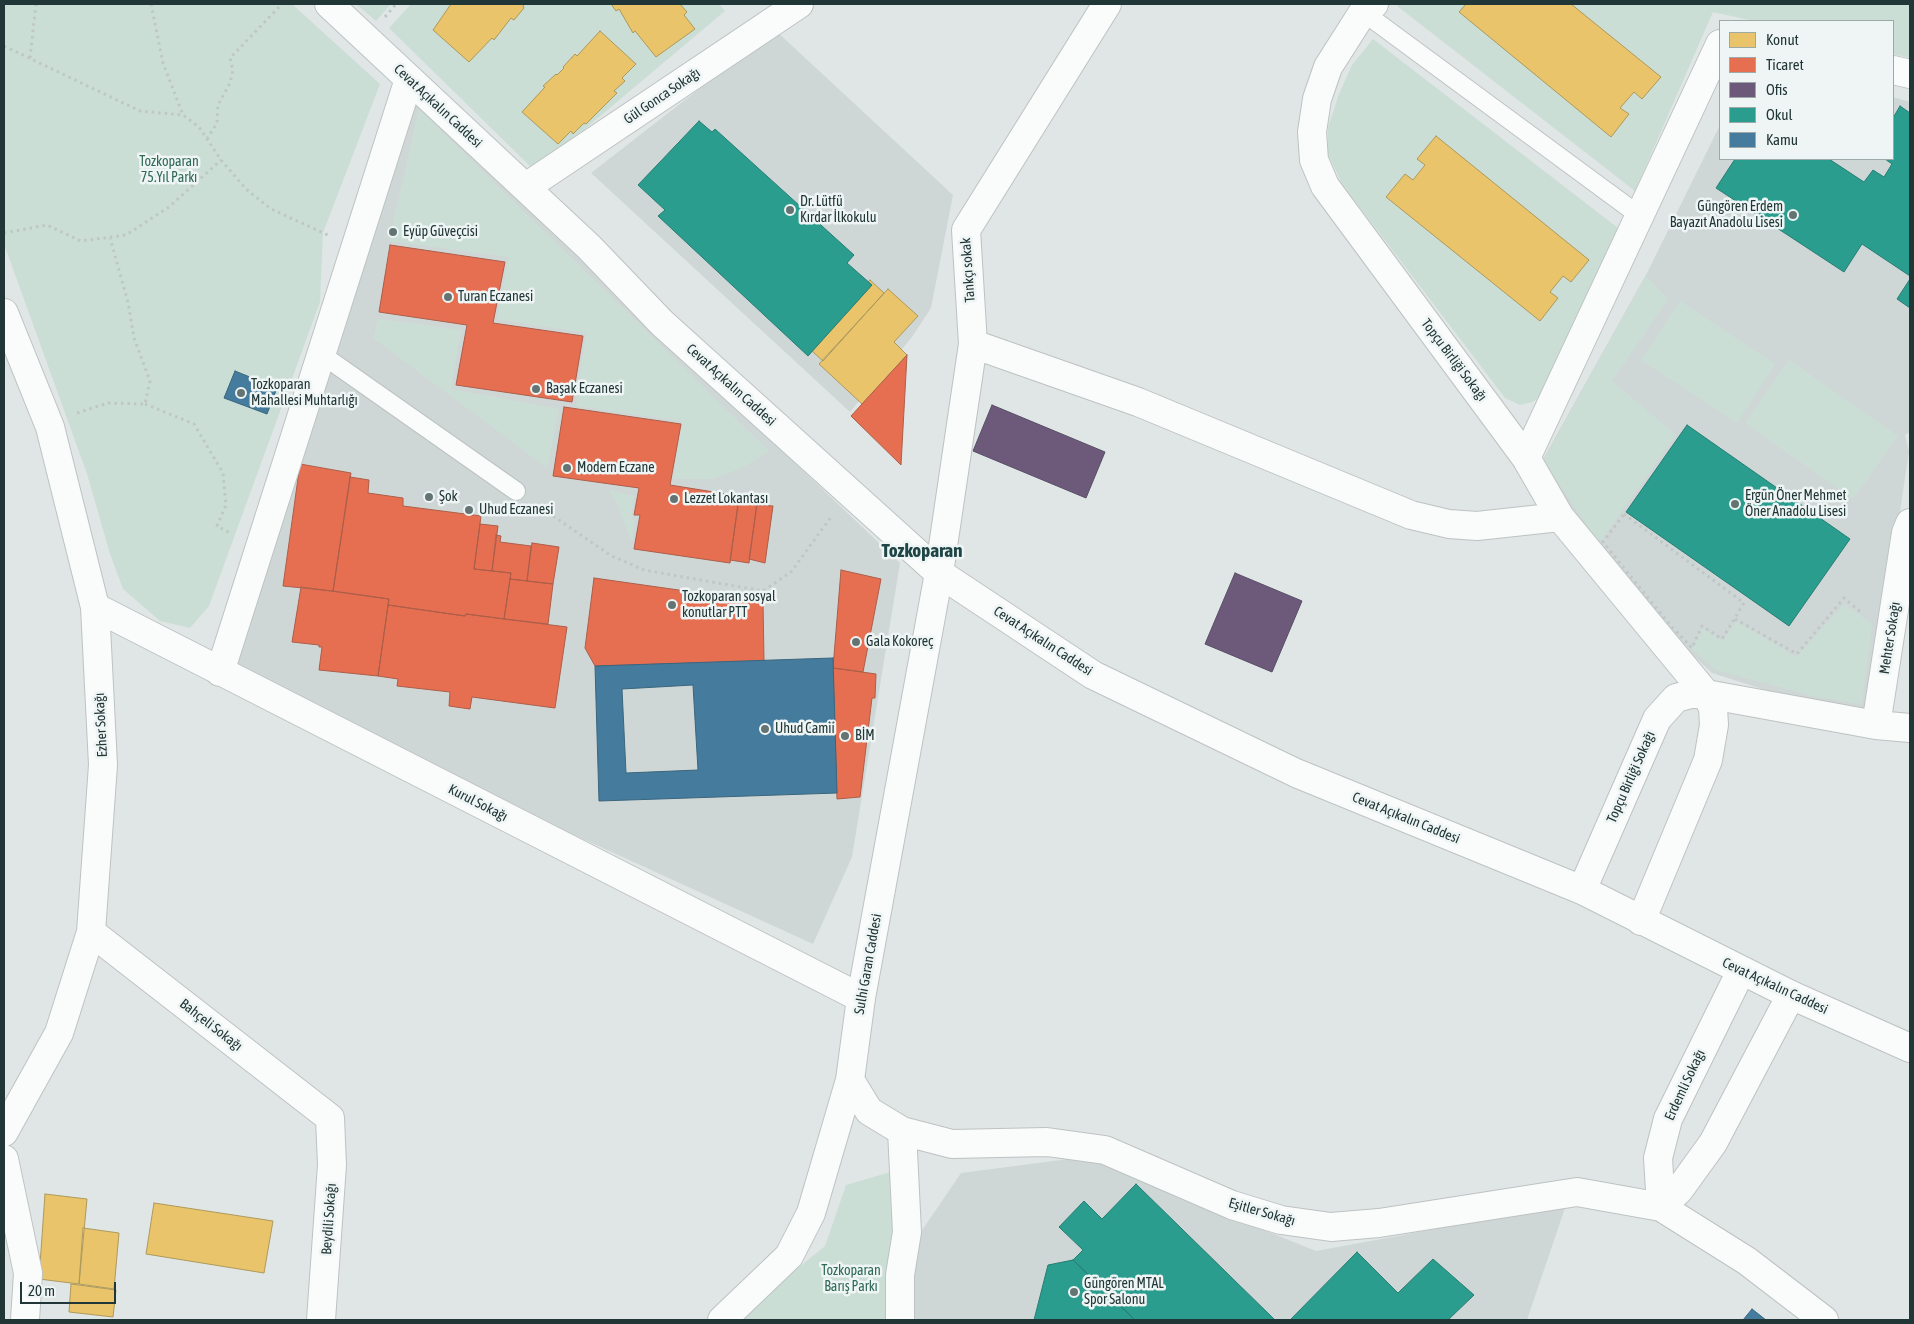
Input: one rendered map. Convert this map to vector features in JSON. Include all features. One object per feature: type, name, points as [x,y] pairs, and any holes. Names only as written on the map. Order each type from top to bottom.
[{"type":"street","name":"Cevat Açıkalın Caddesi","points":[[329,4],[526,187],[662,323],[939,573],[1093,675],[1296,773],[1582,890],[1741,971],[1910,1048]]},
{"type":"street","name":"Tankçı sokak","points":[[939,573],[974,344],[966,230],[1107,4]]},
{"type":"street","name":"Gül Gonca Sokağı","points":[[526,187],[780,8]]},
{"type":"street","name":"Topçu Birliği Sokağı","points":[[1368,8],[1328,67],[1317,98],[1312,132],[1314,160],[1325,186],[1526,458],[1560,518],[1706,694],[1712,708],[1714,725],[1708,760],[1640,921]]},
{"type":"street","points":[[1526,458],[1719,46]]},
{"type":"street","points":[[1894,70],[1910,74]]},
{"type":"street","points":[[220,672],[409,79]]},
{"type":"street","name":"Ezher Sokağı","points":[[4,312],[47,421],[95,607],[103,765],[91,932],[60,1033],[4,1132]]},
{"type":"street","points":[[974,344],[1138,402],[1411,515],[1448,524],[1477,526],[1560,518]]},
{"type":"street","name":"Mehter Sokağı","points":[[1876,725],[1906,533],[1910,522]]},
{"type":"street","name":"Sulhi Garan Caddesi","points":[[722,1320],[789,1256],[811,1213],[850,1080],[862,998],[939,573]]},
{"type":"street","name":"Kurul Sokağı","points":[[95,607],[862,998]]},
{"type":"street","name":"Topçu Birliği Sokağı","points":[[1582,890],[1657,719],[1676,698],[1691,694],[1706,694],[1876,725],[1910,728]]},
{"type":"street","name":"Bahçeli Sokağı","points":[[91,932],[330,1118]]},
{"type":"street","name":"Erdemli Sokağı","points":[[1661,1207],[1658,1158],[1668,1119],[1741,971]]},
{"type":"street","points":[[1791,995],[1713,1143],[1679,1190],[1661,1207],[1747,1261],[1824,1320]]},
{"type":"street","name":"Eşitler Sokağı","points":[[850,1080],[869,1111],[902,1131],[952,1144],[1046,1142],[1105,1150],[1232,1205],[1281,1220],[1331,1227],[1388,1222],[1577,1192],[1661,1207]]},
{"type":"street","name":"Beydili Sokağı","points":[[322,1320],[332,1165],[330,1118]]},
{"type":"street","points":[[900,1320],[900,1275],[907,1232],[902,1131]]},
{"type":"street","points":[[4,1159],[28,1273],[25,1320]]},
{"type":"lane","points":[[1368,8],[1640,216]]},
{"type":"lane","points":[[321,354],[516,491]]},
{"type":"path","points":[[30,58],[36,4]]},
{"type":"path","points":[[151,4],[163,63],[183,115]]},
{"type":"path","points":[[207,139],[217,123],[218,105],[230,84],[233,70],[230,58],[282,4]]},
{"type":"path","points":[[4,46],[140,111],[183,115],[199,126],[221,160],[246,189],[271,209],[355,249]]},
{"type":"path","points":[[4,233],[47,225],[81,241],[126,235],[169,207],[221,160]]},
{"type":"path","points":[[110,238],[128,302],[134,338],[150,381],[145,404]]},
{"type":"path","points":[[47,421],[108,403],[145,404],[194,424],[223,473],[226,505],[218,526],[260,547]]},
{"type":"path","points":[[516,491],[610,555],[644,570],[763,591],[791,572],[849,492]]},
{"type":"path","points":[[1624,514],[1744,603],[1735,619],[1722,639],[1702,626],[1692,648],[1670,625],[1603,542],[1624,514]]},
{"type":"path","points":[[1735,619],[1797,654],[1844,598],[1890,636]]},
{"type":"shaded area","name":"Dr. Lütfü Kırdar İlkokulu","points":[[775,30],[953,195],[931,308],[912,337],[850,412],[591,173]]},
{"type":"shaded area","name":"Ergün Öner Mehmet Öner Anadolu Lisesi","points":[[1894,97],[1910,102],[1910,432],[1905,435],[1909,451],[1870,714],[1784,696],[1712,673],[1657,622],[1599,550],[1542,461],[1648,271],[1719,127],[1719,160],[1894,160]]},
{"type":"shaded area","points":[[414,100],[900,563],[852,857],[813,944],[500,801],[232,666]]},
{"type":"shaded area","points":[[1084,1157],[1316,1251],[1566,1205],[1527,1320],[910,1320],[914,1242],[961,1173]]},
{"type":"green space","name":"Tozkoparan 75.Yıl Parkı","points":[[4,4],[292,4],[380,84],[323,233],[320,302],[209,606],[190,628],[160,621],[123,589],[110,554],[87,474],[4,244]]},
{"type":"green space","points":[[356,4],[391,4],[376,21]]},
{"type":"green space","points":[[411,4],[719,4],[725,11],[535,171],[389,28]]},
{"type":"green space","points":[[1399,4],[1910,4],[1910,58],[1894,54],[1894,20],[1749,20],[1713,12],[1635,191],[1397,6]]},
{"type":"green space","points":[[1373,39],[1622,231],[1546,394],[1532,402],[1520,405],[1505,398],[1342,184],[1328,154],[1328,127],[1339,94],[1352,65]]},
{"type":"green space","points":[[419,109],[769,451],[744,467],[712,479],[673,479],[683,421],[576,406],[586,333],[497,319],[509,257],[389,241]]},
{"type":"green space","points":[[1646,276],[1668,299],[1612,381],[1676,435],[1599,543],[1543,461]]},
{"type":"green space","points":[[1680,301],[1775,364],[1737,423],[1641,360]]},
{"type":"green space","points":[[378,319],[461,330],[451,389],[559,409],[547,468],[373,338]]},
{"type":"green space","points":[[1789,360],[1898,436],[1853,499],[1745,423]]},
{"type":"green space","points":[[609,490],[634,496],[631,519],[635,521],[632,543],[617,503]]},
{"type":"green space","points":[[1844,604],[1872,624],[1862,704],[1817,697],[1716,670],[1692,649],[1703,629],[1723,641],[1736,621],[1796,657]]},
{"type":"green space","name":"Tozkoparan Barış Parkı","points":[[894,1171],[892,1320],[734,1320],[825,1246],[846,1185]]},
{"type":"building: Konut","points":[[451,4],[525,4],[514,20],[511,18],[494,40],[492,38],[469,62],[433,30]]},
{"type":"building: Konut","points":[[611,4],[680,4],[687,12],[684,15],[695,29],[656,57],[635,31],[633,33],[619,9],[616,11]]},
{"type":"building: Konut","points":[[1466,4],[1571,4],[1661,77],[1642,99],[1634,92],[1620,108],[1629,114],[1611,137],[1459,12]]},
{"type":"building: Konut","points":[[600,31],[636,64],[622,78],[625,81],[614,91],[617,93],[586,124],[584,123],[573,134],[571,131],[558,144],[522,112],[545,87],[543,86],[564,68],[575,54],[577,56]]},
{"type":"building: Konut","points":[[1436,136],[1589,260],[1571,282],[1563,276],[1550,292],[1558,298],[1540,321],[1386,197],[1405,174],[1413,180],[1425,165],[1417,159]]},
{"type":"building: Konut","points":[[870,280],[884,293],[823,361],[812,351],[872,285],[868,282]]},
{"type":"building: Konut","points":[[888,289],[918,316],[894,342],[907,355],[862,404],[819,364]]},
{"type":"building: Konut","points":[[45,1194],[87,1199],[79,1284],[39,1279]]},
{"type":"building: Konut","points":[[154,1203],[273,1221],[264,1273],[146,1254]]},
{"type":"building: Konut","points":[[83,1228],[119,1233],[114,1289],[79,1284]]},
{"type":"building: Konut","points":[[71,1284],[116,1290],[113,1317],[69,1312]]},
{"type":"building: Ticaret","points":[[390,245],[505,262],[493,323],[583,336],[572,402],[456,385],[467,325],[379,312]]},
{"type":"building: Ticaret","points":[[907,355],[901,465],[851,416]]},
{"type":"building: Ticaret","points":[[564,407],[681,424],[670,485],[739,496],[730,563],[634,549],[640,515],[634,515],[639,488],[553,476]]},
{"type":"building: Ticaret","points":[[300,464],[351,473],[333,591],[283,586]]},
{"type":"building: Ticaret","points":[[350,477],[369,480],[368,493],[403,498],[403,506],[481,516],[474,569],[511,573],[504,619],[466,614],[465,616],[388,605],[389,599],[333,591]]},
{"type":"building: Ticaret","points":[[739,499],[757,502],[749,563],[730,560]]},
{"type":"building: Ticaret","points":[[757,505],[773,506],[765,563],[749,559]]},
{"type":"building: Ticaret","points":[[480,524],[498,526],[492,571],[474,569]]},
{"type":"building: Ticaret","points":[[496,535],[501,536],[500,542],[531,546],[527,581],[510,579],[511,573],[492,571]]},
{"type":"building: Ticaret","points":[[532,543],[559,547],[553,584],[527,581]]},
{"type":"building: Ticaret","points":[[841,570],[881,579],[863,672],[833,668]]},
{"type":"building: Ticaret","points":[[594,578],[763,602],[764,661],[595,666],[585,648]]},
{"type":"building: Ticaret","points":[[510,579],[553,584],[548,624],[504,619]]},
{"type":"building: Ticaret","points":[[301,587],[389,599],[378,676],[319,670],[322,647],[292,642]]},
{"type":"building: Ticaret","points":[[388,605],[465,616],[466,614],[567,627],[555,708],[472,697],[470,709],[449,706],[450,692],[397,686],[398,679],[378,676]]},
{"type":"building: Ticaret","points":[[833,668],[876,674],[875,698],[872,698],[860,797],[837,799]]},
{"type":"building: Ofis","points":[[992,405],[1105,452],[1086,498],[973,451]]},
{"type":"building: Ofis","points":[[1235,573],[1302,601],[1272,672],[1205,644]]},
{"type":"building: Okul","points":[[1900,106],[1910,113],[1910,276],[1862,244],[1844,272],[1716,188],[1734,160],[1831,160],[1864,182],[1873,170],[1884,177],[1892,164],[1886,160],[1894,160],[1894,116]]},
{"type":"building: Okul","name":"Dr. Lütfü Kırdar İlkokulu","points":[[699,121],[712,132],[715,129],[854,255],[847,263],[872,285],[808,356],[658,216],[665,210],[638,185]]},
{"type":"building: Okul","points":[[1910,279],[1910,308],[1897,299]]},
{"type":"building: Okul","points":[[1687,425],[1850,539],[1789,626],[1626,512]]},
{"type":"building: Okul","points":[[1136,1184],[1275,1320],[1135,1320],[1073,1260],[1083,1250],[1059,1227],[1084,1201],[1102,1219]]},
{"type":"building: Okul","points":[[1357,1252],[1398,1293],[1433,1259],[1474,1295],[1448,1320],[1290,1320]]},
{"type":"building: Okul","name":"Güngören MTAL Spor Salonu","points":[[1073,1260],[1135,1320],[1034,1320],[1048,1265]]},
{"type":"building: Kamu","points":[[235,371],[277,388],[267,414],[224,398]]},
{"type":"building: Kamu","name":"Uhud Camii","points":[[833,658],[837,793],[599,801],[595,666]],"holes":[[[693,685],[698,770],[626,773],[622,689]]]},
{"type":"building: Kamu","points":[[1752,1309],[1766,1320],[1743,1320]]},
{"type":"place","name":"Dr. Lütfü Kırdar İlkokulu","points":[[790,210]]},
{"type":"place","name":"Güngören Erdem Bayazıt Anadolu Lisesi","points":[[1793,215]]},
{"type":"place","name":"Eyüp Güveçcisi","points":[[393,232]]},
{"type":"place","name":"Turan Eczanesi","points":[[448,297]]},
{"type":"place","name":"Başak Eczanesi","points":[[536,389]]},
{"type":"place","name":"Tozkoparan Mahallesi Muhtarlığı","points":[[241,393]]},
{"type":"place","name":"Modern Eczane","points":[[567,468]]},
{"type":"place","name":"Şok","points":[[429,497]]},
{"type":"place","name":"Lezzet Lokantası","points":[[674,499]]},
{"type":"place","name":"Ergün Öner Mehmet Öner Anadolu Lisesi","points":[[1735,504]]},
{"type":"place","name":"Uhud Eczanesi","points":[[469,510]]},
{"type":"place","name":"Tozkoparan sosyal konutlar PTT","points":[[672,605]]},
{"type":"place","name":"Gala Kokoreç","points":[[856,642]]},
{"type":"place","name":"Uhud Camii","points":[[765,729]]},
{"type":"place","name":"BİM","points":[[845,736]]},
{"type":"place","name":"Güngören MTAL Spor Salonu","points":[[1074,1292]]},
{"type":"district","name":"Tozkoparan","points":[[922,551]]}]
